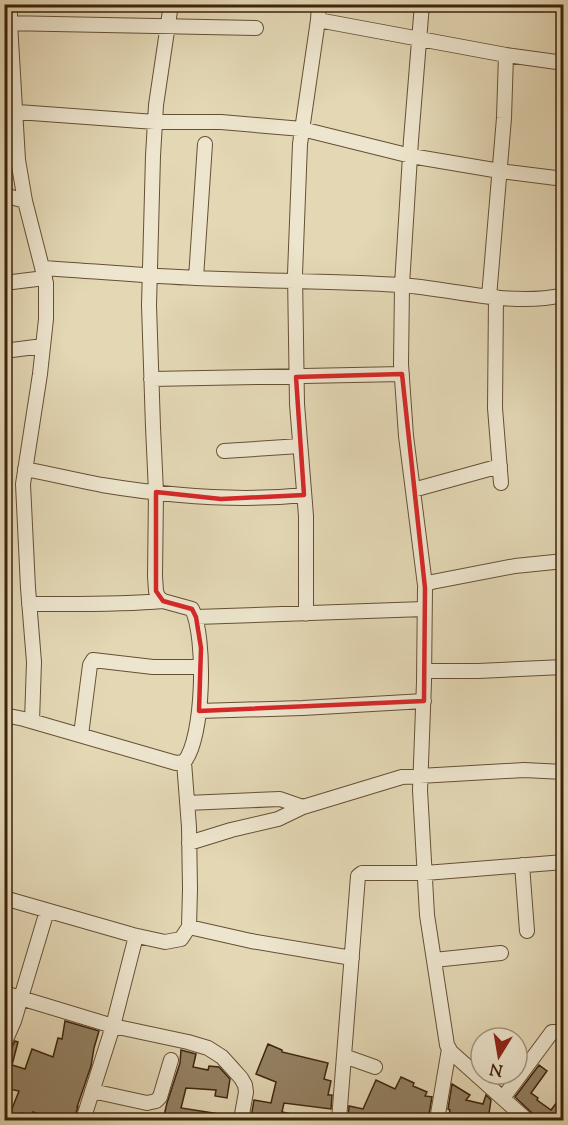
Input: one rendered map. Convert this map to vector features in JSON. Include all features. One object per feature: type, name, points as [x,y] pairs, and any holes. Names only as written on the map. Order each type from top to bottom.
[{"type":"street","points":[[10,4],[7,23],[11,158],[25,201],[43,273],[46,319],[23,484],[34,662],[32,721]]},
{"type":"street","points":[[162,601],[156,591],[155,576],[156,492],[149,305],[156,105],[171,4]]},
{"type":"street","points":[[306,614],[306,516],[296,377],[295,281],[300,144],[319,4]]},
{"type":"street","points":[[422,4],[402,285],[402,374],[406,436],[425,585],[425,671],[420,790],[427,915],[447,1045],[527,1120]]},
{"type":"street","points":[[318,21],[506,55],[564,63]]},
{"type":"street","points":[[7,23],[256,28]]},
{"type":"street","points":[[501,483],[495,408],[493,297],[506,55]]},
{"type":"street","points":[[10,111],[155,122],[221,122],[302,129],[411,156],[564,179]]},
{"type":"street","points":[[196,278],[205,144]]},
{"type":"street","points":[[4,195],[25,201]]},
{"type":"street","points":[[4,284],[43,273],[402,285],[531,300],[564,295]]},
{"type":"street","points":[[4,351],[43,346]]},
{"type":"street","points":[[151,380],[402,374]]},
{"type":"street","points":[[224,451],[300,446]]},
{"type":"street","points":[[413,489],[500,466]]},
{"type":"street","points":[[25,469],[101,485],[221,499],[304,495]]},
{"type":"street","points":[[425,585],[515,566],[564,561]]},
{"type":"street","points":[[4,715],[176,763],[184,762],[191,750],[199,711],[201,648],[196,617],[192,609],[162,601],[96,605],[29,604]]},
{"type":"street","points":[[196,617],[424,609]]},
{"type":"street","points":[[81,735],[90,665],[93,660],[145,666],[200,667]]},
{"type":"street","points":[[425,671],[564,667]]},
{"type":"street","points":[[199,711],[424,701]]},
{"type":"street","points":[[4,898],[136,936],[165,942],[177,941],[184,936],[189,927],[189,843],[184,762]]},
{"type":"street","points":[[189,843],[278,819],[303,807],[402,777],[524,770],[564,772]]},
{"type":"street","points":[[187,803],[280,799],[303,807]]},
{"type":"street","points":[[339,1120],[358,876],[362,873],[425,873],[564,861]]},
{"type":"street","points":[[522,865],[528,930]]},
{"type":"street","points":[[4,1044],[21,998],[47,911]]},
{"type":"street","points":[[189,927],[251,941],[351,958]]},
{"type":"street","points":[[84,1120],[113,1026],[136,936]]},
{"type":"street","points":[[434,960],[501,953]]},
{"type":"street","points":[[4,993],[113,1026],[208,1048],[222,1057],[245,1085],[241,1120]]},
{"type":"street","points":[[503,1098],[552,1032],[558,1032],[564,1036]]},
{"type":"street","points":[[437,1120],[449,1049]]},
{"type":"street","points":[[344,1056],[375,1067]]},
{"type":"street","points":[[92,1091],[147,1103],[156,1101],[160,1097],[171,1060]]},
{"type":"highlighted area","points":[[402,374],[425,588],[424,701],[199,711],[201,648],[196,617],[192,609],[163,601],[156,591],[156,492],[221,499],[304,495],[296,377]]},
{"type":"building","points":[[65,1021],[99,1031],[91,1066],[75,1116],[67,1115],[65,1120],[57,1120],[33,1112],[32,1116],[21,1113],[18,1120],[4,1120],[4,1108],[11,1111],[19,1091],[4,1088],[4,1053],[10,1051],[15,1041],[18,1042],[12,1065],[25,1069],[32,1049],[53,1057],[58,1038],[62,1039]]},
{"type":"building","points":[[268,1044],[282,1052],[328,1063],[324,1079],[331,1081],[328,1095],[332,1095],[331,1109],[284,1103],[282,1112],[306,1117],[305,1120],[258,1120],[258,1118],[251,1117],[254,1100],[271,1103],[276,1082],[256,1074]]},
{"type":"building","points":[[181,1050],[196,1054],[193,1067],[208,1070],[209,1066],[219,1067],[230,1079],[227,1098],[215,1096],[216,1090],[186,1088],[181,1108],[232,1116],[232,1120],[163,1120],[180,1063]]},
{"type":"building","points":[[539,1065],[547,1071],[531,1093],[551,1110],[564,1093],[564,1120],[536,1120],[533,1114],[515,1097],[523,1086],[529,1086],[529,1078]]},
{"type":"building","points":[[401,1077],[427,1092],[425,1096],[432,1097],[428,1120],[408,1120],[396,1116],[393,1120],[348,1120],[349,1106],[363,1109],[376,1080],[395,1089]]},
{"type":"building","points":[[452,1084],[470,1095],[466,1100],[483,1104],[486,1095],[491,1100],[488,1120],[448,1120]]}]
